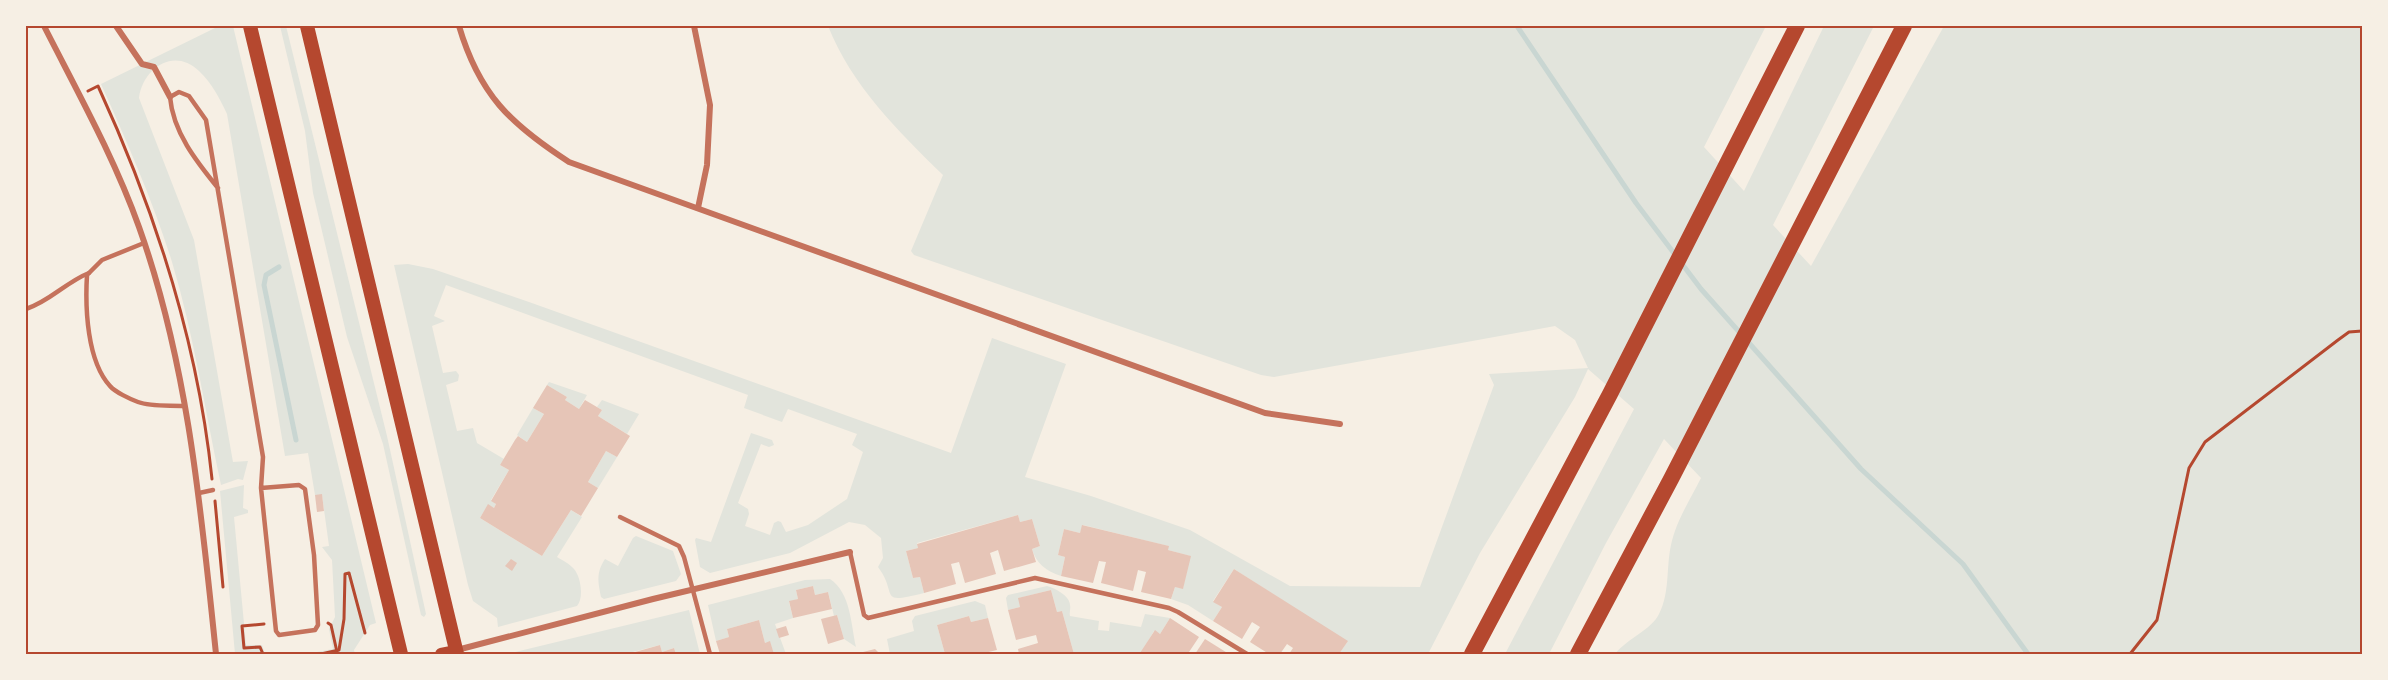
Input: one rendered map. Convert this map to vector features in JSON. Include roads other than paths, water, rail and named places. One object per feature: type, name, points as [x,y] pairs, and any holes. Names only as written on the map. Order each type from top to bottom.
[{"type":"highway","points":[[1472,654],[1610,394],[1797,26]]},
{"type":"highway","points":[[1578,654],[1671,479],[1904,26]]},
{"type":"main road","points":[[249,26],[401,654]]},
{"type":"main road","points":[[307,26],[456,653],[441,654]]},
{"type":"street","points":[[44,26],[113,165],[144,243],[175,351],[199,492],[216,654]]},
{"type":"street","points":[[116,26],[142,64],[154,67],[170,97]]},
{"type":"street","points":[[459,26],[467,54],[483,85],[505,113],[536,140],[569,162],[1265,413],[1340,424]]},
{"type":"street","points":[[694,26],[710,105],[707,165],[698,208]]},
{"type":"street","points":[[456,653],[693,590],[850,552]]},
{"type":"lane","points":[[218,188],[191,155],[171,110],[170,97],[179,92],[189,96],[206,120],[218,188],[263,458],[261,488],[276,631],[279,635],[315,630],[317,614],[314,555],[305,489],[299,485],[261,488]]},
{"type":"lane","points":[[144,243],[102,260],[87,275],[88,327],[96,365],[111,387],[139,403],[184,406]]},
{"type":"lane","points":[[26,309],[74,279],[89,273]]},
{"type":"lane","points":[[199,492],[213,490]]},
{"type":"lane","points":[[620,517],[679,546],[710,654]]},
{"type":"lane","points":[[850,552],[864,615],[868,618],[1035,578],[1169,608],[1247,654]]},
{"type":"waterway","points":[[1517,26],[1636,203],[1701,289],[1861,469],[1963,564],[2028,654]]},
{"type":"waterway","points":[[279,267],[266,275],[264,285],[296,440]]}]
